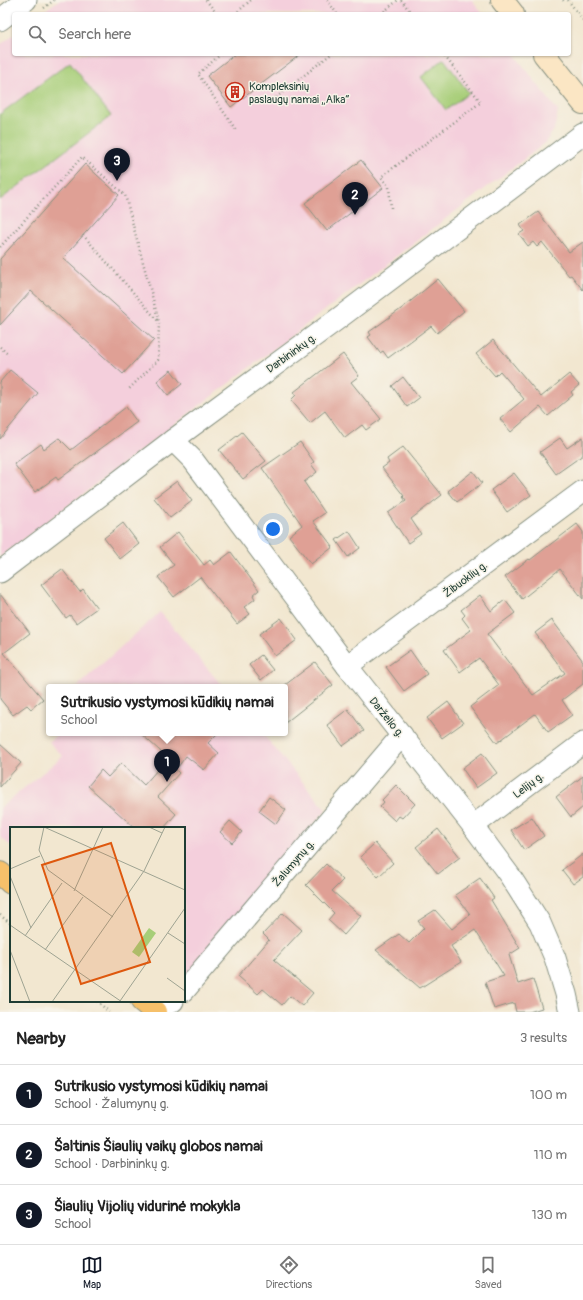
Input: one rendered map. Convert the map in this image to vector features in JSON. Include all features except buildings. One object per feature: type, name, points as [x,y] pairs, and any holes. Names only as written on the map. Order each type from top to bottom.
[{"type":"highway","points":[[0,873],[10,882]]},
{"type":"main road","points":[[502,0],[511,12]]},
{"type":"main road","points":[[546,56],[583,103]]},
{"type":"street","points":[[0,20],[26,0]]},
{"type":"street","name":"Darbininkų g.","points":[[0,572],[173,440],[339,318],[583,134]]},
{"type":"street","name":"Darželio g.","points":[[173,440],[193,460],[347,666],[473,826],[510,876],[540,923],[555,958],[570,1012]]},
{"type":"street","name":"Žibuoklių g.","points":[[347,666],[583,491]]},
{"type":"street","name":"Žalumynų g.","points":[[185,990],[402,736]]},
{"type":"street","name":"Lelijų g.","points":[[473,826],[583,743]]},
{"type":"street","points":[[150,1009],[170,1002]]},
{"type":"path","points":[[206,0],[215,12]]},
{"type":"path","points":[[237,12],[251,0]]},
{"type":"path","points":[[327,0],[336,12]]},
{"type":"path","points":[[383,12],[398,0]]},
{"type":"path","points":[[401,0],[410,12]]},
{"type":"path","points":[[568,0],[583,20]]},
{"type":"path","points":[[219,56],[198,74],[236,130]]},
{"type":"path","points":[[273,100],[328,56]]},
{"type":"path","points":[[391,208],[389,188],[381,177],[481,102],[445,56]]},
{"type":"path","points":[[0,248],[82,157],[125,195],[159,322],[158,360],[128,390]]},
{"type":"path","points":[[83,235],[159,322]]},
{"type":"path","points":[[0,347],[9,355]]},
{"type":"path","points":[[0,915],[10,923]]},
{"type":"path","points":[[98,1002],[109,1012]]},
{"type":"shaded area","points":[[59,0],[472,0],[481,12],[43,12]]},
{"type":"shaded area","points":[[12,36],[12,56],[516,56],[558,111],[554,130],[544,144],[0,557],[0,45]]},
{"type":"shaded area","points":[[160,612],[220,684],[80,684]]},
{"type":"shaded area","points":[[55,736],[264,736],[326,810],[185,980],[185,827],[10,827],[10,845],[0,837],[0,808],[63,756],[49,742]]},
{"type":"green space","points":[[444,59],[469,93],[446,110],[421,77]]},
{"type":"green space","points":[[70,62],[111,116],[0,200],[0,114]]},
{"type":"place","name":"Kompleksinių paslaugų namai „Alka“","points":[[235,92]]},
{"type":"place","name":"Šiaulių Vijolių vidurinė mokykla","points":[[117,181]]},
{"type":"place","name":"Šaltinis Šiaulių vaikų globos namai","points":[[355,215]]},
{"type":"place","name":"Sutrikusio vystymosi kūdikių namai","points":[[167,782]]}]
